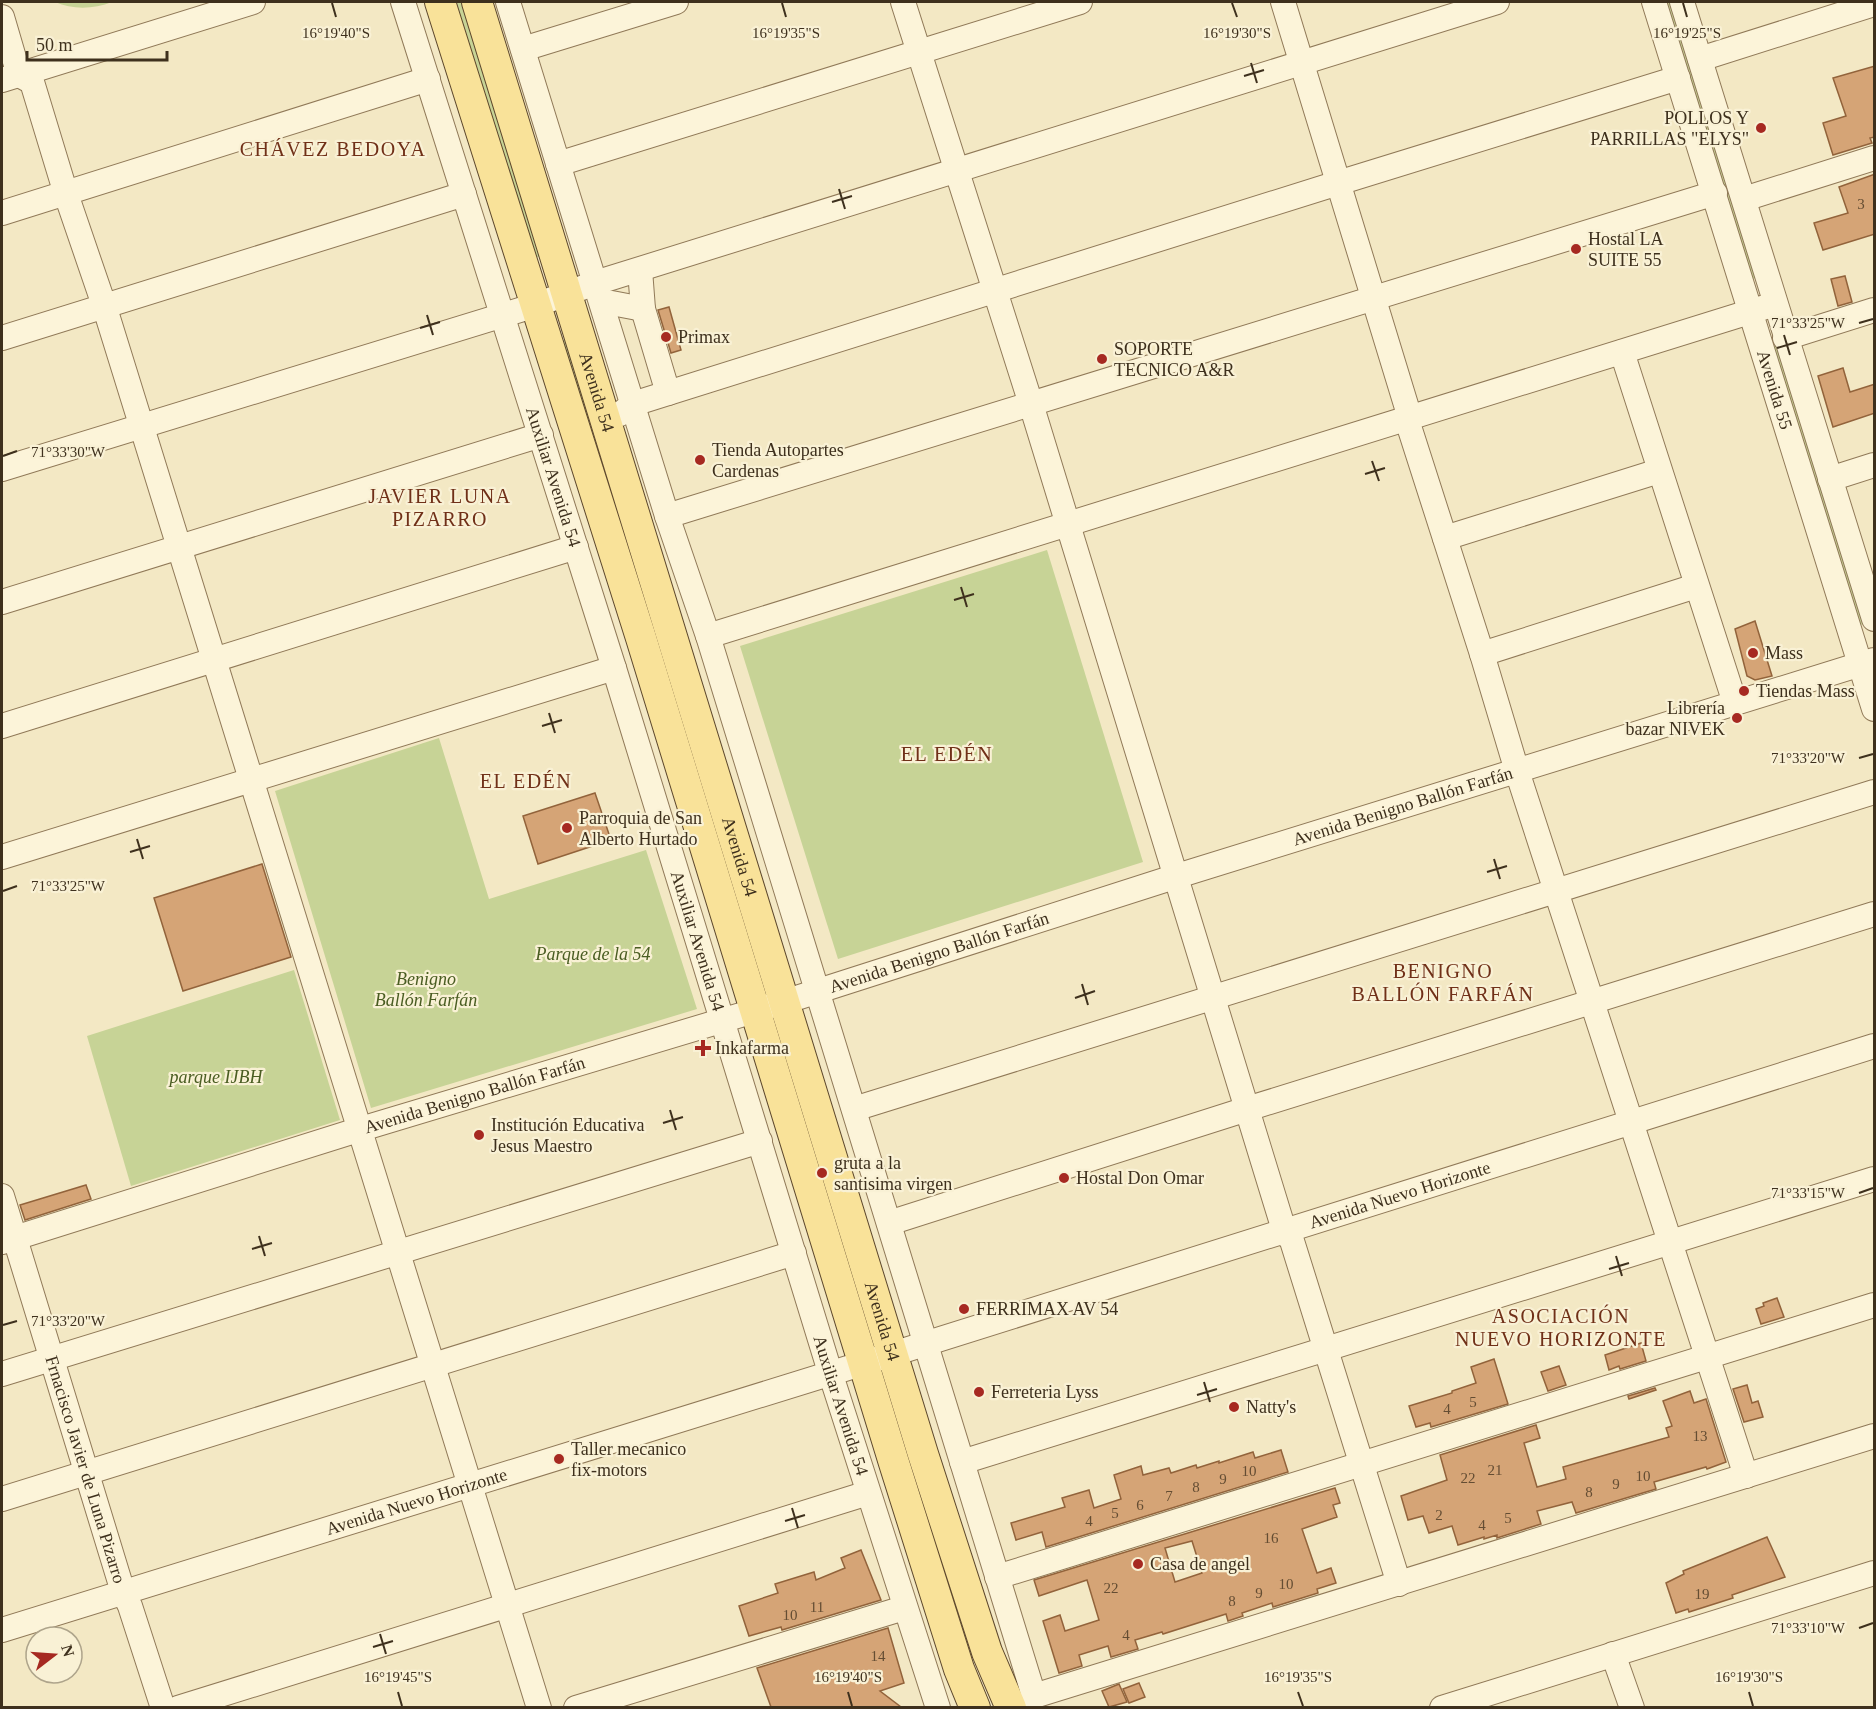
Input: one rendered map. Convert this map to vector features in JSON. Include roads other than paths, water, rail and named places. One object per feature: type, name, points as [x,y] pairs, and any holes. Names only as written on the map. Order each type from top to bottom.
[{"type":"main road","name":"Avenida 54","points":[[441,2],[641,638],[864,1363],[960,1669],[975,1707]]},
{"type":"main road","name":"Avenida 54","points":[[477,2],[892,1354],[987,1652],[1022,1704]]},
{"type":"street","points":[[10,78],[254,2]]},
{"type":"street","name":"Auxiliar Avenida 54","points":[[403,2],[614,668],[904,1608],[938,1707]]},
{"type":"street","points":[[508,2],[667,516],[708,636],[997,1577],[1022,1704],[1875,1436]]},
{"type":"street","points":[[523,49],[676,2]]},
{"type":"street","points":[[903,2],[996,291],[1284,1230],[1292,1241],[1400,1584]]},
{"type":"street","points":[[558,164],[1080,2]]},
{"type":"street","points":[[1283,2],[1407,408],[1407,420],[1517,771],[1746,1476]]},
{"type":"street","points":[[2,469],[503,314],[567,295],[598,292],[643,269],[1497,2]]},
{"type":"street","name":"Avenida 55","points":[[1654,2],[1715,193],[1749,312],[1867,662],[1875,709]]},
{"type":"street","name":"Avenida 55","points":[[1682,2],[1785,338],[1875,619]]},
{"type":"street","points":[[1700,59],[1875,4]]},
{"type":"street","points":[[2,17],[10,78]]},
{"type":"street","points":[[10,78],[32,82],[253,779],[399,1251],[432,1366],[539,1707]]},
{"type":"street","points":[[631,397],[675,391],[1678,78]]},
{"type":"street","points":[[2,213],[428,79]]},
{"type":"street","points":[[1744,199],[1875,158]]},
{"type":"street","points":[[667,516],[1715,193]]},
{"type":"street","points":[[2,338],[464,194]]},
{"type":"street","points":[[643,269],[643,309],[658,359],[675,391]]},
{"type":"street","points":[[643,269],[675,391]]},
{"type":"street","points":[[598,292],[643,309]]},
{"type":"street","points":[[708,636],[1775,304]]},
{"type":"street","points":[[1785,338],[1875,310]]},
{"type":"street","points":[[1622,352],[1735,703]]},
{"type":"street","points":[[606,424],[631,397],[658,359]]},
{"type":"street","points":[[2,602],[540,435]]},
{"type":"street","points":[[1830,479],[1875,465]]},
{"type":"street","points":[[1445,538],[1659,471]]},
{"type":"street","points":[[2,726],[576,548]]},
{"type":"street","points":[[1482,654],[1696,586]]},
{"type":"street","name":"Avenida Benigno Ballón Farfán","points":[[8,1240],[361,1129],[723,1021],[1174,877],[1867,662]]},
{"type":"street","points":[[2,857],[614,668]]},
{"type":"street","points":[[854,1109],[1875,792]]},
{"type":"street","points":[[889,1223],[1875,914]]},
{"type":"street","name":"Avenida Nuevo Horizonte","points":[[2,1629],[864,1363],[1875,1046]]},
{"type":"street","points":[[2,1374],[760,1141]]},
{"type":"street","points":[[962,1462],[1875,1179]]},
{"type":"street","name":"Frnacisco Javier de Luna Pizarro","points":[[2,1196],[8,1240],[50,1359],[123,1592],[130,1606],[163,1707]]},
{"type":"street","points":[[2,1499],[795,1253]]},
{"type":"street","points":[[997,1577],[1875,1305]]},
{"type":"street","points":[[178,1707],[868,1493]]},
{"type":"street","points":[[1442,1707],[1875,1573]]},
{"type":"street","points":[[576,1707],[904,1608]]},
{"type":"street","points":[[1613,1654],[1632,1707]]},
{"type":"place","name":"POLLOS Y PARRILLAS \"ELYS\"","points":[[1761,128]]},
{"type":"place","name":"Hostal LA SUITE 55","points":[[1576,249]]},
{"type":"place","name":"Primax","points":[[666,337]]},
{"type":"place","name":"SOPORTE TECNICO A&R","points":[[1102,359]]},
{"type":"place","name":"Tienda Autopartes Cardenas","points":[[700,460]]},
{"type":"place","name":"Mass","points":[[1753,653]]},
{"type":"place","name":"Tiendas Mass","points":[[1744,691]]},
{"type":"place","name":"Librería bazar NIVEK","points":[[1737,718]]},
{"type":"place","name":"Parroquia de San Alberto Hurtado","points":[[567,828]]},
{"type":"place","name":"Inkafarma","points":[[703,1048]]},
{"type":"place","name":"Institución Educativa Jesus Maestro","points":[[479,1135]]},
{"type":"place","name":"gruta a la santisima virgen","points":[[822,1173]]},
{"type":"place","name":"Hostal Don Omar","points":[[1064,1178]]},
{"type":"place","name":"FERRIMAX AV 54","points":[[964,1309]]},
{"type":"place","name":"Ferreteria Lyss","points":[[979,1392]]},
{"type":"place","name":"Natty's","points":[[1234,1407]]},
{"type":"place","name":"Taller mecanico fix-motors","points":[[559,1459]]},
{"type":"place","name":"Casa de angel","points":[[1138,1564]]},
{"type":"district","name":"CHÁVEZ BEDOYA","points":[[333,149]]},
{"type":"district","name":"JAVIER LUNA PIZARRO","points":[[440,508]]},
{"type":"district","name":"EL EDÉN","points":[[947,754]]},
{"type":"district","name":"EL EDÉN","points":[[526,781]]},
{"type":"district","name":"BENIGNO BALLÓN FARFÁN","points":[[1443,982]]},
{"type":"district","name":"ASOCIACIÓN NUEVO HORIZONTE","points":[[1561,1328]]},
{"type":"park label","name":"Parque de la 54","points":[[593,954]]},
{"type":"park label","name":"Benigno Ballón Farfán","points":[[426,989]]},
{"type":"park label","name":"parque IJBH","points":[[216,1077]]}]
